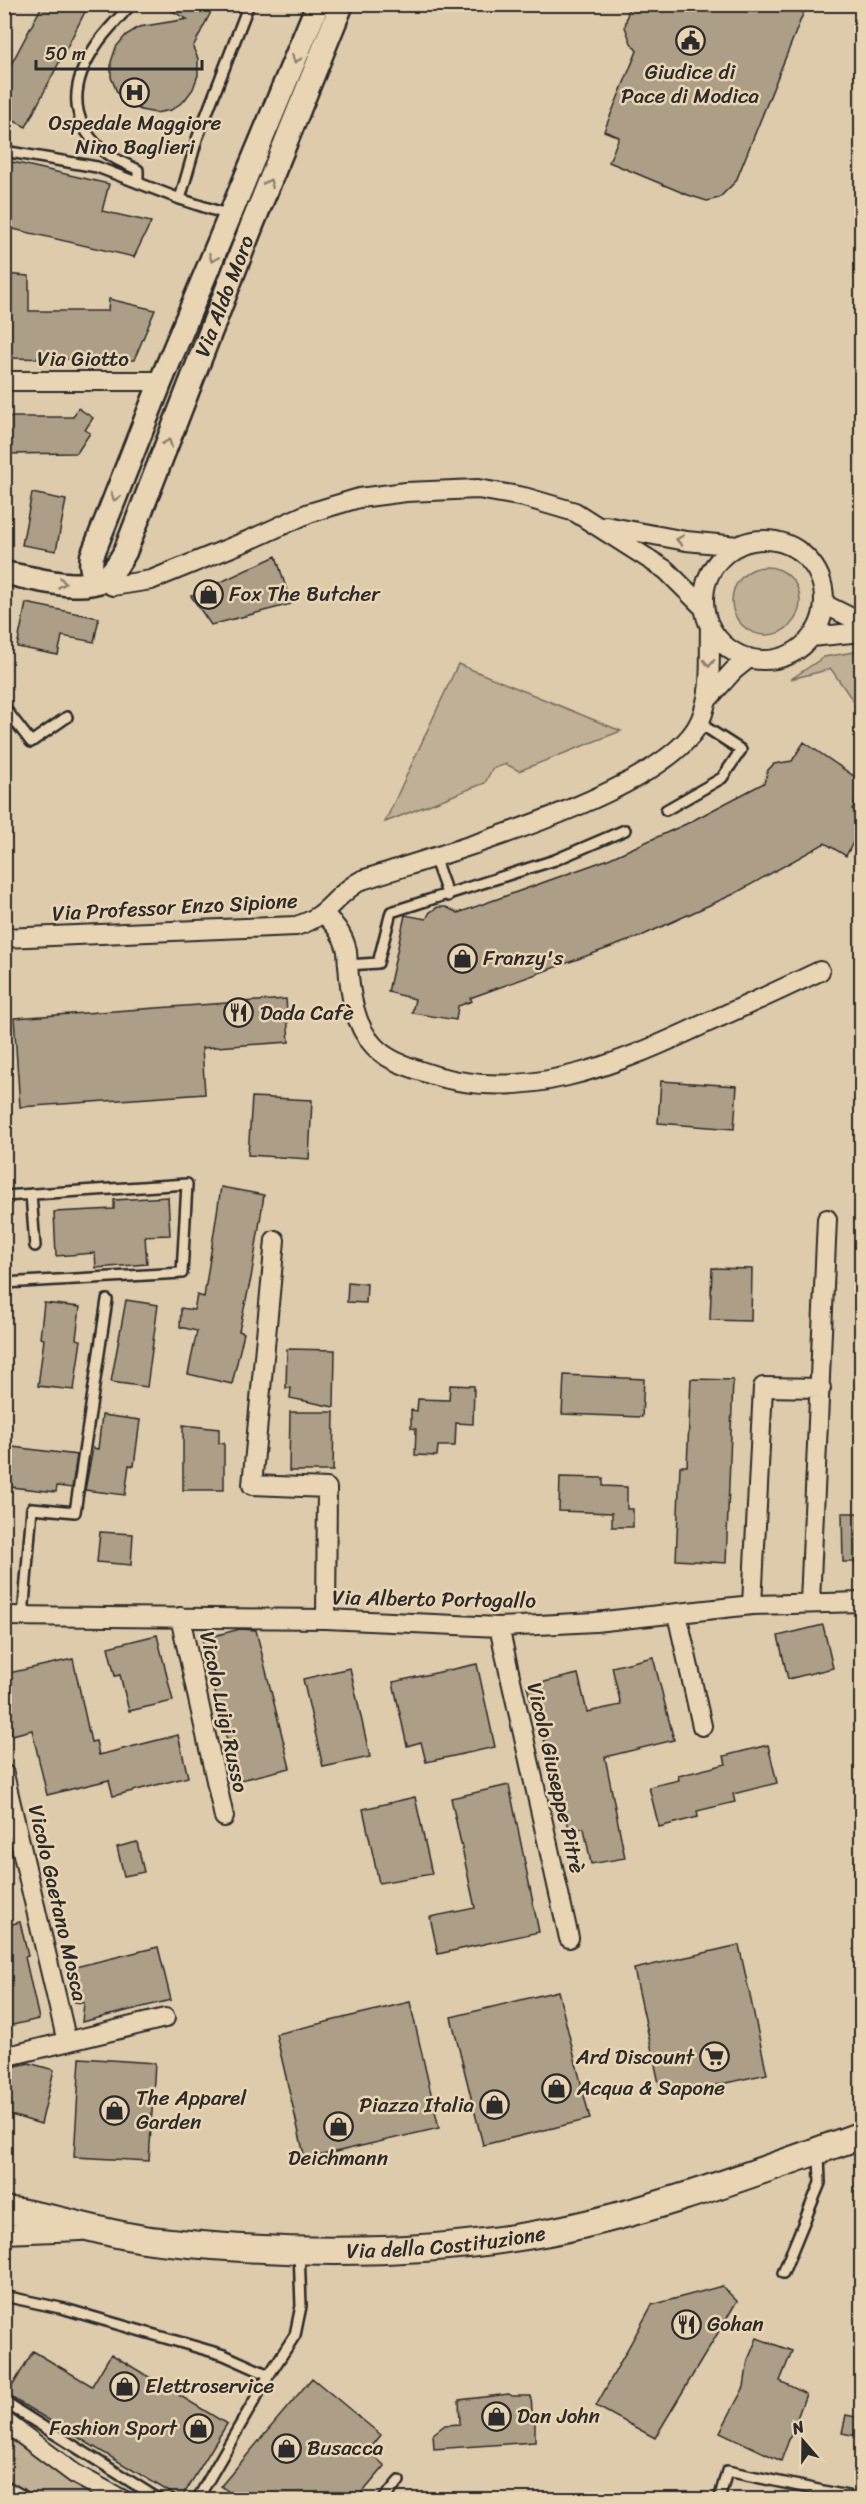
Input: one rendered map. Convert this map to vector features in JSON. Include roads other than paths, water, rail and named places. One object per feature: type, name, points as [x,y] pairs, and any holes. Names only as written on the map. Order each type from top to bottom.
[{"type":"main road","name":"Via della Costituzione","points":[[9,2209],[94,2230],[158,2241],[299,2251],[425,2247],[547,2232],[626,2214],[861,2135]]},
{"type":"street","name":"Via Aldo Moro","points":[[318,4],[232,216],[161,381],[92,556],[90,568],[93,575],[101,581],[120,562],[126,552],[252,225],[342,4]]},
{"type":"street","points":[[232,216],[252,225]]},
{"type":"street","name":"Via Giotto","points":[[4,381],[161,381]]},
{"type":"street","points":[[4,573],[75,585],[101,581],[113,586],[151,580],[309,513],[370,496],[418,491],[478,489],[524,497],[575,512],[666,570],[704,608]]},
{"type":"street","points":[[596,524],[686,541],[738,546]]},
{"type":"street","points":[[708,699],[710,626],[704,608],[704,589],[711,571],[723,556],[738,546],[756,540],[773,541],[798,551],[816,570],[822,587],[824,604],[820,622],[811,637],[794,652],[772,660],[749,658],[726,646],[710,626]]},
{"type":"street","points":[[120,562],[131,572],[151,580]]},
{"type":"street","points":[[824,604],[861,623]]},
{"type":"street","points":[[811,637],[861,632]]},
{"type":"street","points":[[708,699],[733,670],[749,658]]},
{"type":"street","name":"Via Professor Enzo Sipione","points":[[4,938],[296,926],[312,921],[324,914],[349,886],[362,880],[540,822],[627,782],[679,749],[699,723],[708,699]]},
{"type":"street","points":[[324,914],[340,931],[347,949],[353,1002],[360,1025],[374,1046],[392,1061],[436,1077],[504,1086],[548,1081],[598,1069],[663,1043],[820,971]]},
{"type":"street","points":[[810,1602],[827,1219]]},
{"type":"street","points":[[275,1240],[252,1485],[327,1488],[326,1619]]},
{"type":"street","points":[[752,1605],[763,1387],[820,1388]]},
{"type":"street","name":"Via Alberto Portogallo","points":[[14,1616],[326,1619],[500,1627],[595,1622],[752,1605],[861,1602]]},
{"type":"street","points":[[677,1614],[702,1726]]},
{"type":"street","name":"Vicolo Luigi Russo","points":[[180,1617],[224,1817]]},
{"type":"street","name":"Vicolo Giuseppe Pitrè","points":[[500,1627],[569,1938]]},
{"type":"street","name":"Vicolo Gaetano Mosca","points":[[4,1774],[67,2042]]},
{"type":"street","points":[[4,2057],[165,2018]]},
{"type":"street","points":[[4,2234],[46,2234],[94,2230]]},
{"type":"street","points":[[4,2421],[75,2474],[123,2499]]},
{"type":"lane","points":[[130,4],[88,57],[77,87],[76,103],[79,120],[88,134],[103,151],[138,170],[138,183]]},
{"type":"lane","points":[[180,199],[197,139],[249,4]]},
{"type":"lane","points":[[4,151],[97,167],[232,216]]},
{"type":"lane","points":[[4,707],[32,742],[67,717]]},
{"type":"lane","points":[[666,810],[722,778],[741,750],[699,723]]},
{"type":"lane","points":[[348,965],[378,963],[391,912],[448,896],[555,860],[626,830]]},
{"type":"lane","points":[[434,857],[448,896]]},
{"type":"lane","points":[[4,1196],[187,1184],[182,1273],[4,1282]]},
{"type":"lane","points":[[31,1194],[34,1246]]},
{"type":"lane","points":[[14,1616],[32,1508],[75,1512],[107,1300]]},
{"type":"lane","points":[[783,2273],[820,2183],[819,2150]]},
{"type":"lane","points":[[197,2499],[269,2375],[295,2335],[301,2306],[299,2251]]},
{"type":"lane","points":[[4,2296],[65,2309],[224,2355],[269,2375]]},
{"type":"lane","points":[[4,2402],[160,2499]]},
{"type":"lane","points":[[719,2499],[727,2470],[861,2499]]},
{"type":"lane","points":[[383,2499],[399,2481]]},
{"type":"lane","points":[[4,2486],[30,2499]]},
{"type":"place","name":"Giudice di Pace di Modica","points":[[690,41]]},
{"type":"place","name":"Ospedale Maggiore Nino Baglieri","points":[[135,92]]},
{"type":"place","name":"Fox The Butcher","points":[[208,594]]},
{"type":"place","name":"Franzy's","points":[[462,958]]},
{"type":"place","name":"Dada Cafè","points":[[239,1013]]},
{"type":"place","name":"Ard Discount","points":[[715,2057]]},
{"type":"place","name":"Acqua & Sapone","points":[[556,2088]]},
{"type":"place","name":"Piazza Italia","points":[[495,2105]]},
{"type":"place","name":"The Apparel Garden","points":[[115,2110]]},
{"type":"place","name":"Deichmann","points":[[338,2127]]},
{"type":"place","name":"Gohan","points":[[686,2324]]},
{"type":"place","name":"Elettroservice","points":[[124,2386]]},
{"type":"place","name":"Dan John","points":[[496,2416]]},
{"type":"place","name":"Fashion Sport","points":[[198,2428]]},
{"type":"place","name":"Busacca","points":[[286,2448]]}]
